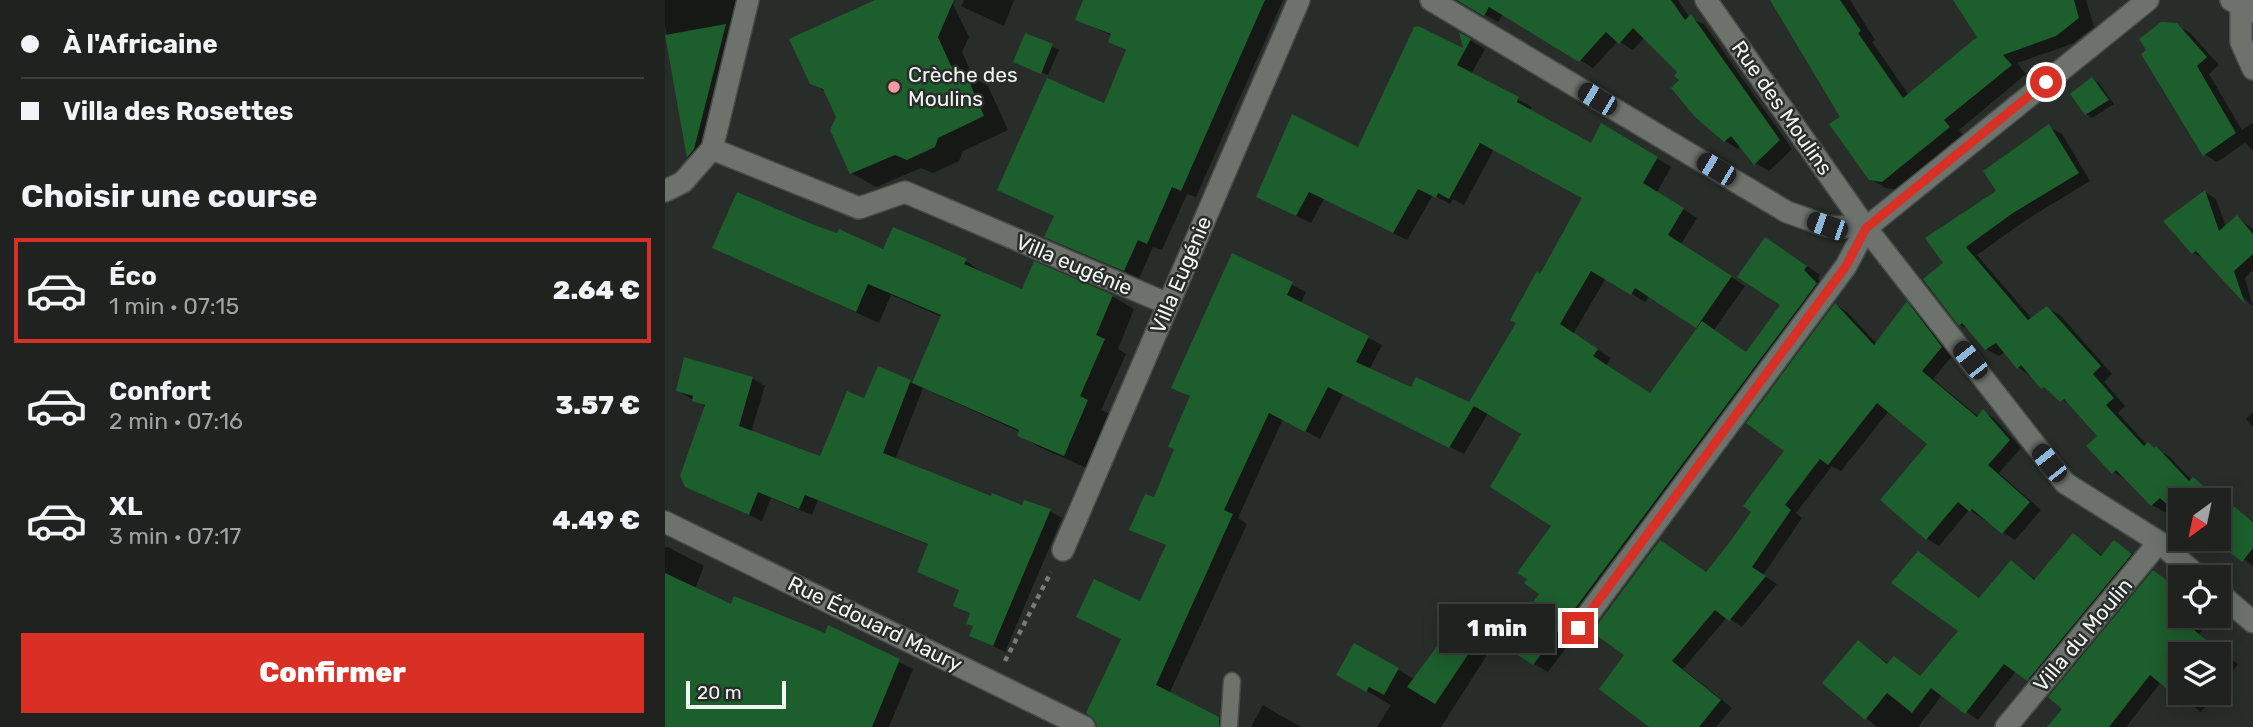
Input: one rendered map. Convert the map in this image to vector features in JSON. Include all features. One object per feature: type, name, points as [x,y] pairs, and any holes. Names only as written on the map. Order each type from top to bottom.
[{"type":"street","points":[[665,191],[683,182],[712,149],[748,0]]},
{"type":"street","name":"Villa Eugénie","points":[[1063,550],[1299,0]]},
{"type":"street","points":[[1431,0],[1787,212],[1827,226],[1866,228]]},
{"type":"street","name":"Rue des Moulins","points":[[1706,0],[1866,228],[2065,483],[2159,542],[2185,565]]},
{"type":"street","points":[[1578,628],[1846,266],[1866,228],[2148,0]]},
{"type":"street","points":[[2241,4],[2241,42],[2253,69]]},
{"type":"street","name":"Villa eugénie","points":[[712,149],[859,208],[905,192],[1168,304]]},
{"type":"street","name":"Rue Édouard Maury","points":[[665,522],[1084,727]]},
{"type":"street","name":"Villa du Moulin","points":[[2006,727],[2159,542]]},
{"type":"street","points":[[2231,603],[2253,622]]},
{"type":"lane","points":[[1229,727],[1232,681]]},
{"type":"path","points":[[994,682],[1063,550]]},
{"type":"building","name":"Crèche des Moulins","points":[[875,0],[954,0],[938,37],[951,66],[964,70],[984,116],[938,138],[935,147],[907,160],[895,155],[850,174],[830,130],[836,117],[823,89],[810,84],[789,39]]},
{"type":"building","points":[[1083,0],[1265,0],[1181,191],[1172,187],[1147,244],[1138,240],[1124,271],[1044,237],[1054,216],[997,190],[1047,78],[1104,103],[1126,50],[1108,42],[1111,34],[1075,20]]},
{"type":"building","points":[[1457,0],[1671,0],[1685,20],[1691,14],[1780,140],[1754,165],[1731,136],[1724,142],[1695,117],[1671,88],[1679,80],[1674,76],[1677,72],[1633,28],[1619,44],[1606,32],[1579,62],[1489,7],[1484,16]]},
{"type":"building","points":[[1770,0],[1840,0],[1861,31],[1858,33],[1903,98],[1977,37],[1953,0],[2074,0],[2079,18],[2056,36],[2003,55],[2012,65],[1944,120],[1950,127],[1882,182],[1869,180],[1829,124],[1840,117]]},
{"type":"building","points":[[2161,22],[2177,23],[2207,57],[2197,66],[2236,133],[2203,156],[2141,54],[2146,50],[2139,39]]},
{"type":"building","points":[[726,24],[694,149],[687,158],[665,35]]},
{"type":"building","points":[[1418,26],[1463,48],[1459,32],[1471,39],[1457,65],[1519,97],[1517,102],[1591,143],[1601,123],[1658,157],[1643,183],[1684,208],[1668,235],[1732,276],[1696,328],[1635,288],[1631,295],[1591,271],[1560,324],[1598,349],[1593,356],[1650,393],[1702,321],[1746,352],[1780,305],[1737,277],[1765,237],[1807,266],[1804,270],[1817,283],[1533,665],[1502,644],[1539,594],[1524,583],[1527,579],[1517,573],[1551,526],[1490,487],[1521,434],[1474,406],[1449,448],[1328,387],[1305,432],[1269,413],[1224,510],[1233,514],[1156,685],[1219,717],[1219,727],[1097,727],[1094,719],[1086,713],[1121,639],[1076,617],[1094,579],[1140,601],[1166,545],[1129,530],[1145,494],[1154,497],[1174,449],[1168,447],[1190,396],[1171,388],[1232,253],[1293,282],[1287,295],[1369,336],[1356,362],[1411,387],[1416,377],[1469,402],[1516,323],[1510,320],[1537,271],[1540,274],[1582,198],[1480,143],[1449,199],[1438,193],[1436,198],[1418,189],[1393,233],[1309,192],[1296,216],[1256,197],[1292,114],[1358,147],[1414,27]]},
{"type":"building","points":[[1025,33],[1053,44],[1041,74],[1013,62]]},
{"type":"building","points":[[2092,77],[2109,100],[2085,115],[2070,94]]},
{"type":"building","points":[[2049,124],[2079,173],[2013,213],[1966,247],[2028,320],[2047,306],[2101,366],[2093,374],[2114,398],[2106,405],[2144,446],[2148,442],[2154,448],[2156,446],[2189,481],[2193,477],[2205,488],[2168,488],[2168,505],[2160,498],[2151,506],[2116,470],[2112,474],[2086,446],[2097,436],[2064,399],[2060,402],[2044,387],[2041,389],[2021,365],[2017,369],[1996,343],[1985,350],[1962,323],[1959,326],[1923,279],[1943,263],[1925,238],[1996,191],[1983,171]]},
{"type":"building","points":[[2205,190],[2219,231],[2237,215],[2253,234],[2253,254],[2234,271],[2245,304],[2196,251],[2192,254],[2163,221]]},
{"type":"building","points":[[737,192],[814,225],[837,233],[839,229],[883,249],[893,227],[967,259],[964,264],[1022,289],[1034,261],[1113,295],[1096,335],[1105,339],[1080,396],[1088,400],[1064,456],[1017,436],[1019,430],[912,383],[941,315],[868,284],[856,312],[712,248]]},
{"type":"building","points":[[1907,301],[1942,347],[1922,371],[1977,417],[1983,409],[2010,440],[1988,465],[2030,502],[2002,534],[1972,509],[1970,512],[1958,502],[1926,540],[1880,500],[1927,444],[1877,403],[1828,465],[1820,459],[1785,505],[1791,510],[1752,567],[1766,576],[1729,621],[1715,610],[1672,661],[1721,700],[1699,727],[1649,727],[1599,689],[1624,655],[1592,632],[1660,540],[1706,572],[1729,543],[1751,512],[1743,506],[1784,451],[1746,423],[1835,303],[1874,345]]},
{"type":"building","points":[[684,357],[753,377],[739,426],[820,456],[847,391],[864,398],[878,366],[911,380],[883,453],[991,496],[992,493],[1022,505],[1024,500],[1051,509],[993,646],[969,636],[973,626],[966,624],[970,613],[953,606],[959,590],[917,572],[928,544],[805,495],[799,509],[758,492],[749,515],[685,487],[680,476],[705,405],[692,401],[693,396],[676,391]]},
{"type":"building","points":[[2231,504],[2253,522],[2253,548],[2242,562],[2228,551],[2231,551]]},
{"type":"building","points":[[2073,533],[2101,556],[2114,540],[2132,554],[2027,681],[2004,664],[1965,714],[1931,688],[1912,713],[1887,693],[1865,720],[1822,683],[1858,640],[1887,664],[1894,656],[1920,676],[1958,631],[1891,583],[1918,551],[1979,598],[2011,560],[2034,580]]},
{"type":"building","points":[[2153,570],[2168,581],[2168,628],[2191,628],[2209,642],[2168,642],[2168,690],[2150,675],[2109,727],[2047,727],[2062,709],[2048,697]]},
{"type":"building","points":[[665,573],[731,604],[734,596],[825,633],[828,625],[900,659],[872,727],[665,727]]},
{"type":"building","points":[[1459,616],[1483,632],[1435,704],[1407,687]]},
{"type":"building","points":[[1354,643],[1399,668],[1384,695],[1369,687],[1366,692],[1336,675]]},
{"type":"place","name":"Crèche des Moulins","points":[[894,87]]},
{"type":"route","points":[[1578,628],[1846,266],[1866,228],[2046,82]]}]
